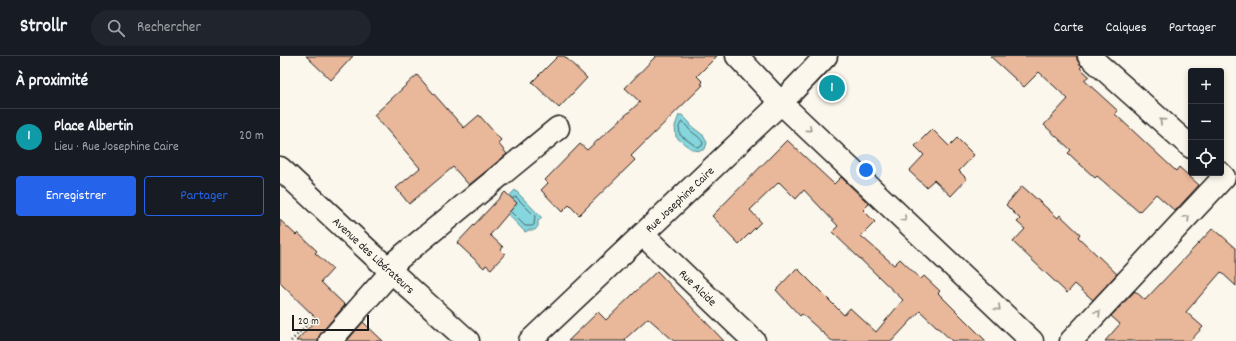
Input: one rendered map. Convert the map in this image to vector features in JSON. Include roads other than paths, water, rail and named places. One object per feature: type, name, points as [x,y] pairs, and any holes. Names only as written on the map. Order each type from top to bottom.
[{"type":"street","points":[[737,56],[781,102],[1032,341]]},
{"type":"street","name":"Rue Josephine Caire","points":[[530,341],[781,102],[826,56]]},
{"type":"street","points":[[1089,56],[1188,144]]},
{"type":"street","points":[[330,341],[392,272],[396,261],[558,128]]},
{"type":"street","name":"Avenue des Libérateurs","points":[[280,168],[468,341]]},
{"type":"street","points":[[1071,341],[1224,177],[1223,176]]},
{"type":"street","name":"Rue Alcide","points":[[642,234],[754,341]]},
{"type":"water","points":[[679,115],[682,115],[691,126],[704,136],[707,143],[705,149],[693,149],[676,137],[675,126]]},
{"type":"water","points":[[515,190],[542,218],[538,221],[538,226],[535,230],[525,232],[500,206]]},
{"type":"place","name":"Place Albertin","points":[[832,88]]}]
